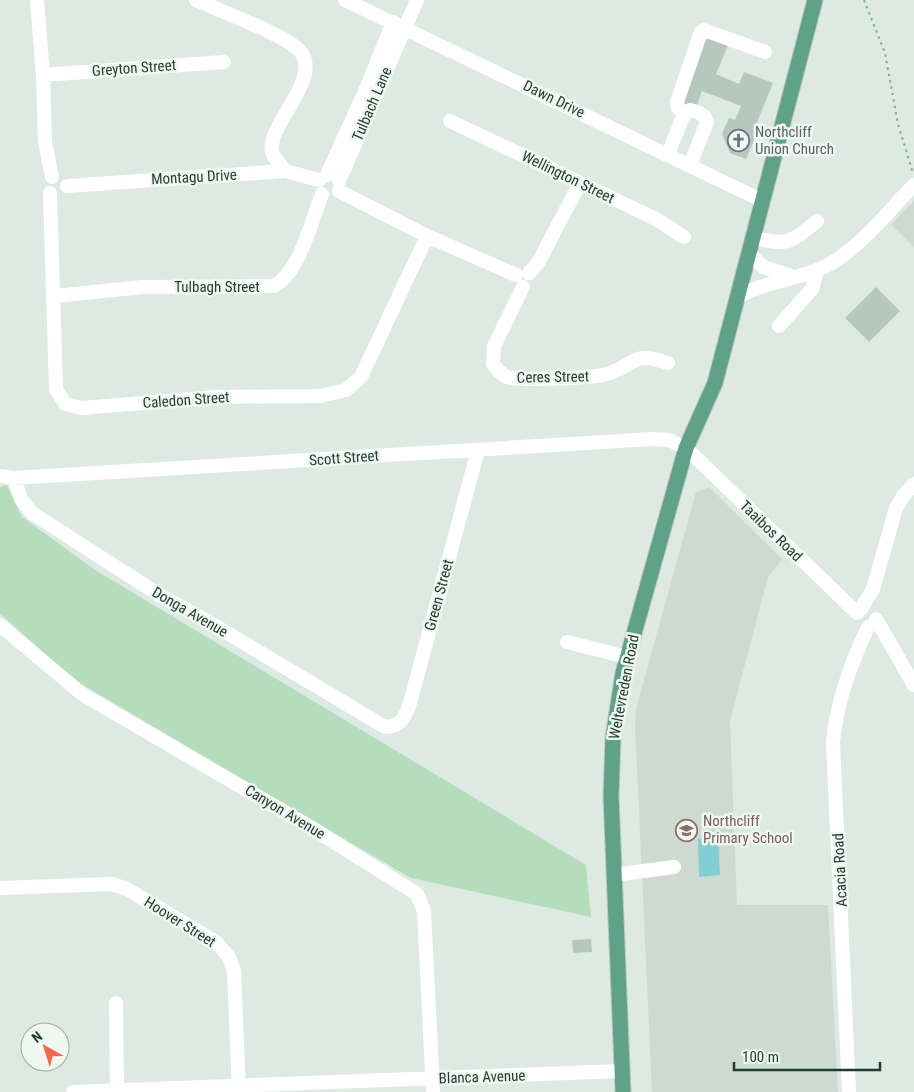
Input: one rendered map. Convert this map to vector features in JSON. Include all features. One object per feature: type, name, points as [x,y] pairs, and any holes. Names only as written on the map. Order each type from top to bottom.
[{"type":"main road","name":"Weltevreden Road","points":[[623,1092],[611,756],[616,710],[627,657],[686,448],[715,383],[815,0]]},
{"type":"street","points":[[37,0],[43,75],[45,141],[52,177]]},
{"type":"street","points":[[196,0],[282,39],[298,49],[303,57],[304,71],[300,86],[273,140],[273,153],[285,170]]},
{"type":"street","name":"Dawn Drive","points":[[345,0],[763,201]]},
{"type":"street","name":"Tulbach Lane","points":[[331,182],[399,25],[417,0]]},
{"type":"street","points":[[684,114],[678,108],[677,102],[701,32],[704,30],[765,52]]},
{"type":"street","name":"Greyton Street","points":[[43,75],[224,62]]},
{"type":"street","points":[[668,154],[684,114],[690,110],[696,111],[703,115],[707,122],[690,165]]},
{"type":"street","name":"Wellington Street","points":[[450,121],[656,219],[684,237]]},
{"type":"street","name":"Montagu Drive","points":[[67,186],[285,170],[331,182],[428,236],[523,278]]},
{"type":"street","points":[[52,177],[62,177],[67,186],[60,194],[50,192],[47,183],[52,177]]},
{"type":"street","name":"Tulbagh Street","points":[[55,296],[143,287],[246,288],[274,286],[288,277],[295,264],[322,194],[331,197],[331,182]]},
{"type":"street","name":"Ceres Street","points":[[580,184],[538,263],[523,278],[493,352],[493,364],[505,376],[525,379],[598,376],[614,371],[639,357],[668,363]]},
{"type":"street","points":[[737,297],[753,289],[791,276],[817,270],[841,257],[914,185]]},
{"type":"street","name":"Caledon Street","points":[[50,192],[50,241],[55,296],[56,389],[65,404],[73,407],[82,408],[216,396],[331,394],[351,387],[361,377],[428,236]]},
{"type":"street","points":[[754,238],[778,244],[788,242],[817,222]]},
{"type":"street","points":[[750,253],[763,267],[791,276]]},
{"type":"street","points":[[779,326],[812,289],[817,270]]},
{"type":"street","name":"Scott Street","points":[[0,476],[14,478],[652,439],[669,440],[686,448]]},
{"type":"street","name":"Taaibos Road","points":[[686,448],[866,618],[901,663],[914,685]]},
{"type":"street","name":"Green Street","points":[[385,727],[394,726],[405,718],[478,450]]},
{"type":"street","name":"Donga Avenue","points":[[14,478],[21,499],[32,513],[162,596],[385,727]]},
{"type":"street","name":"Acacia Road","points":[[848,1092],[833,743],[837,719],[893,515],[900,501],[914,484]]},
{"type":"street","name":"Canyon Avenue","points":[[0,625],[82,694],[302,822],[417,894],[424,911],[432,1085]]},
{"type":"street","points":[[567,642],[627,657]]},
{"type":"street","points":[[614,874],[674,867]]},
{"type":"street","name":"Hoover Street","points":[[0,888],[104,883],[120,886],[216,942],[229,957],[234,971],[239,1089]]},
{"type":"street","points":[[110,1091],[116,1003]]},
{"type":"street","name":"Blanca Avenue","points":[[73,1092],[432,1085],[622,1071]]},
{"type":"path","points":[[864,0],[885,53],[898,124],[908,162],[914,175]]},
{"type":"shaded area","points":[[914,201],[914,247],[891,225]]},
{"type":"shaded area","name":"Northcliff Primary School","points":[[709,487],[782,559],[768,577],[730,721],[737,905],[828,905],[838,1092],[652,1092],[635,724],[636,709],[696,492]]},
{"type":"green space","points":[[7,485],[22,517],[95,570],[586,865],[591,917],[411,878],[71,678],[0,613],[0,487]]},
{"type":"water","points":[[718,837],[720,875],[699,877],[698,839]]},
{"type":"building","points":[[707,34],[729,43],[716,74],[739,84],[744,72],[773,83],[755,127],[758,131],[746,159],[730,153],[722,134],[729,118],[735,120],[741,106],[702,91],[696,108],[680,102]]},
{"type":"building","points":[[876,287],[900,311],[869,342],[845,318]]},
{"type":"building","points":[[591,939],[592,952],[573,953],[572,940]]},
{"type":"place","name":"Northcliff Union Church","points":[[739,141]]},
{"type":"place","name":"Northcliff Primary School","points":[[687,830]]}]
